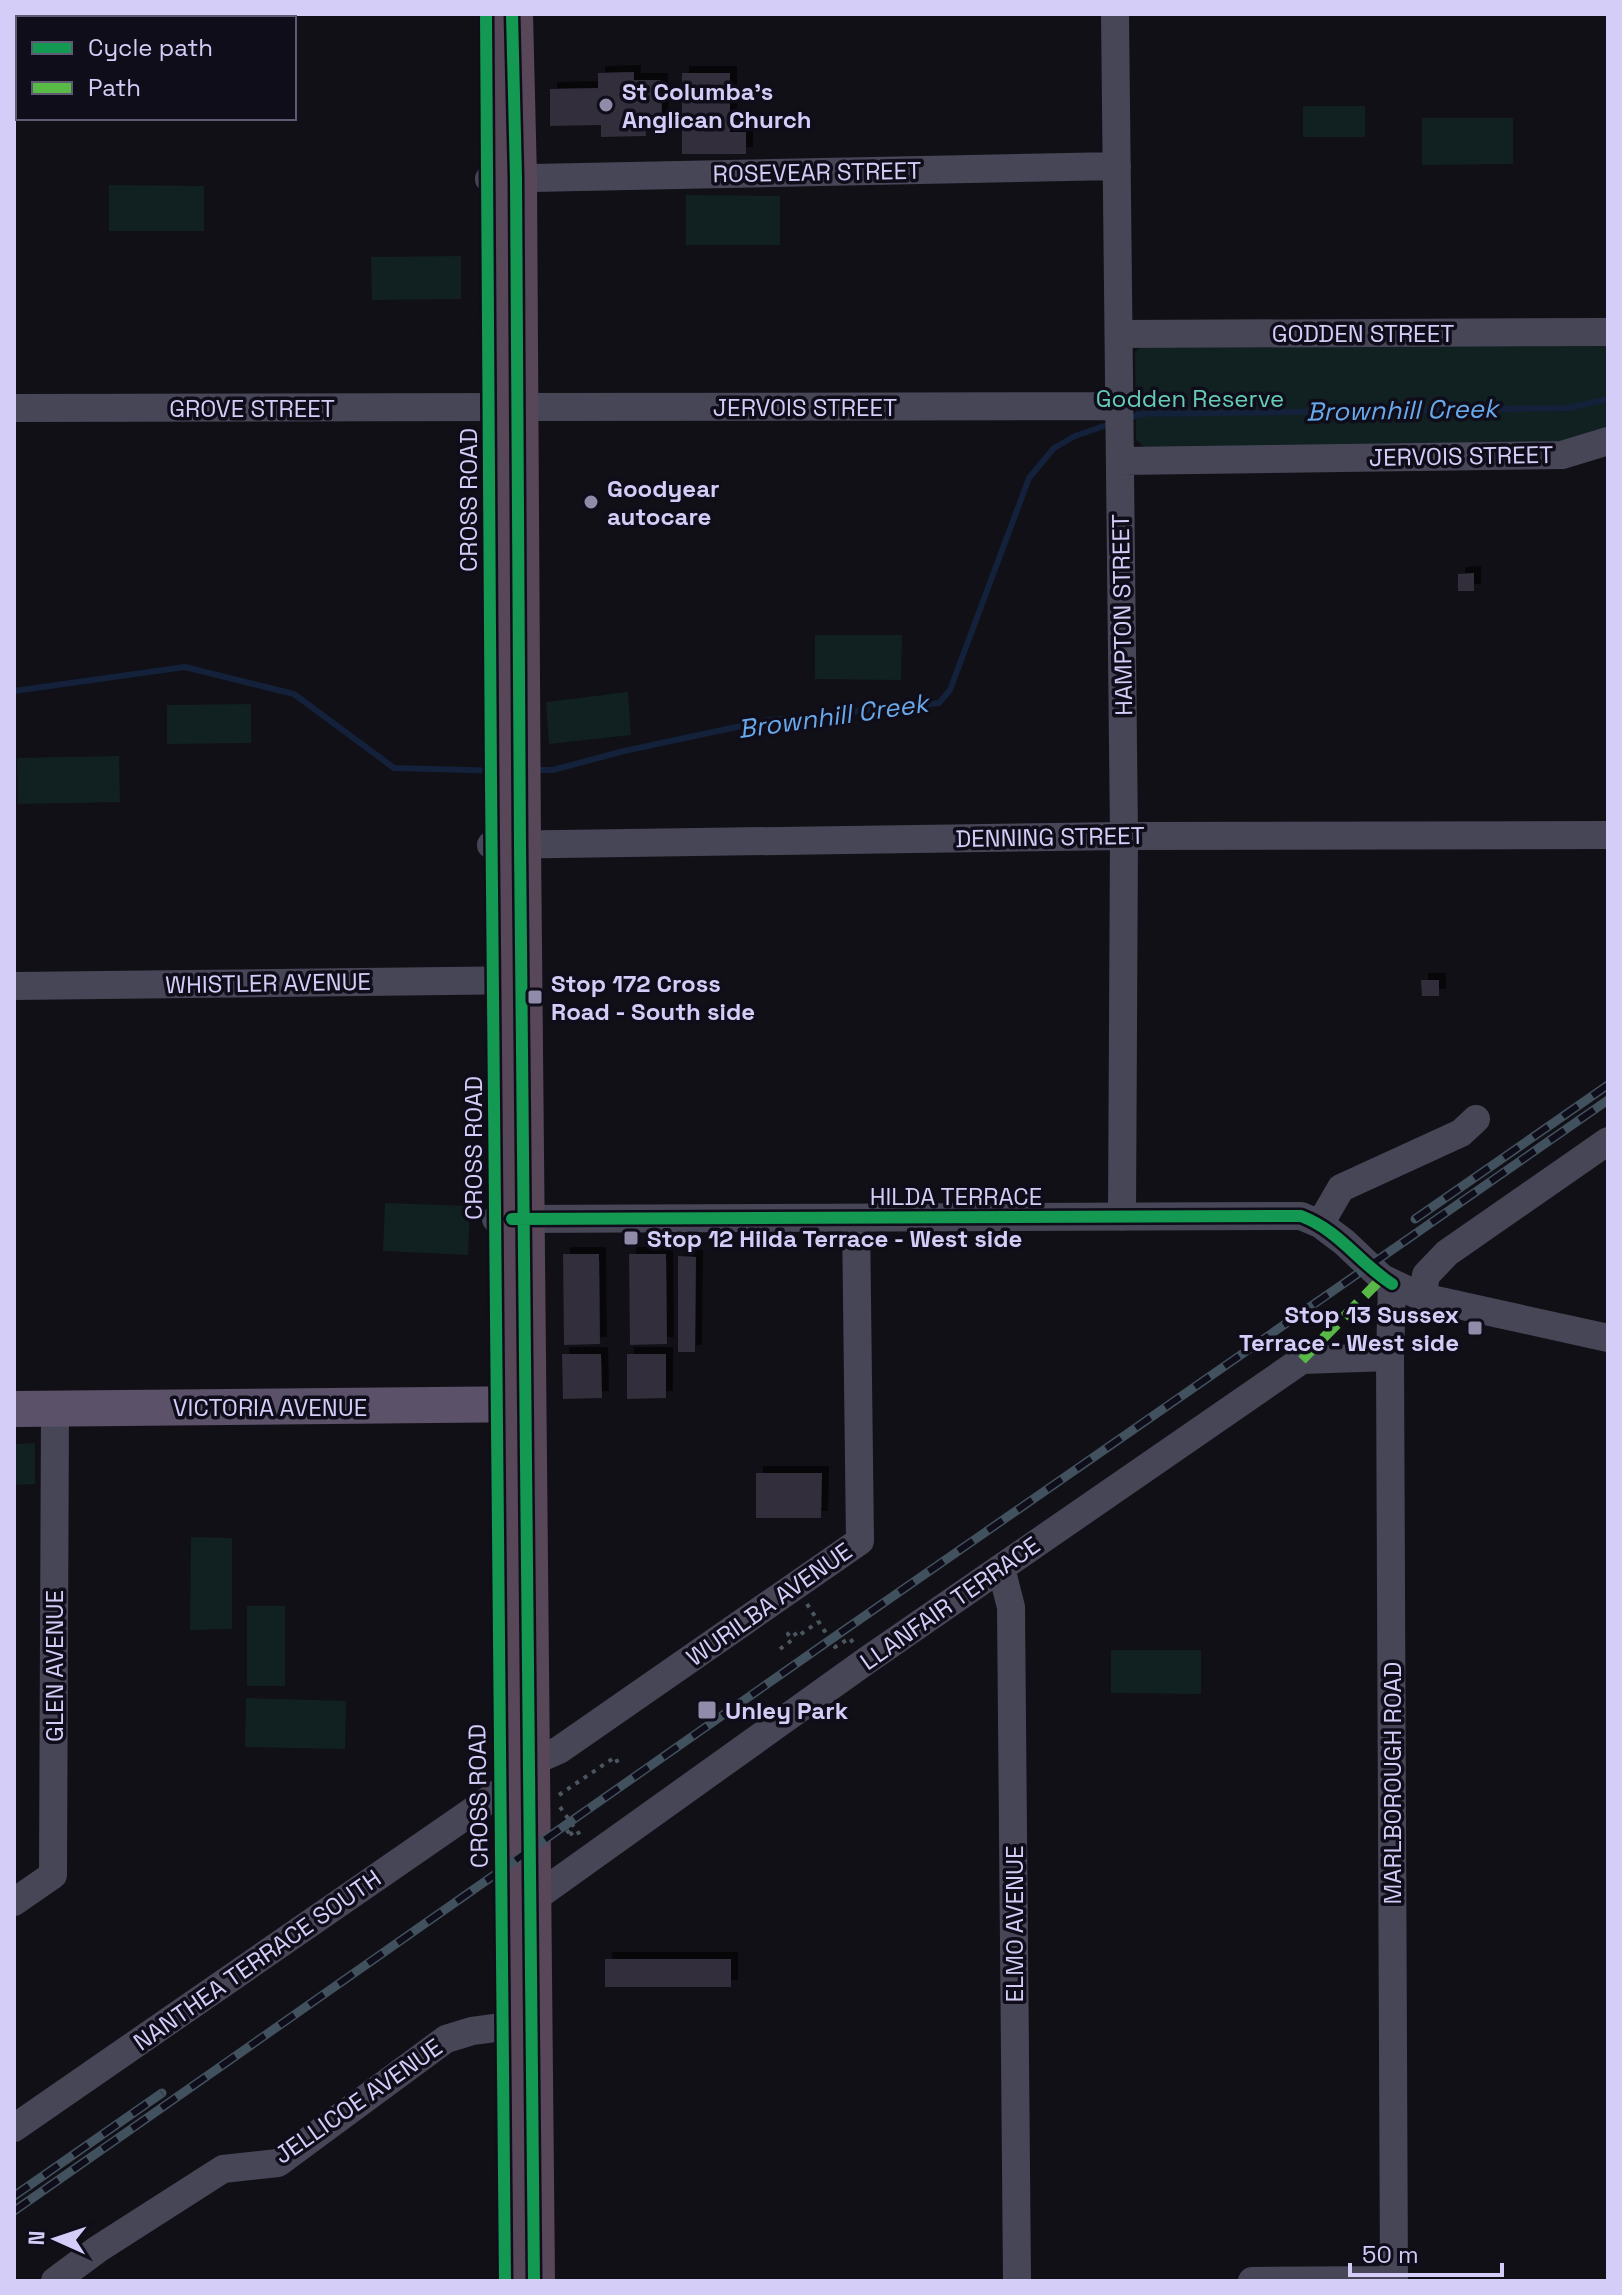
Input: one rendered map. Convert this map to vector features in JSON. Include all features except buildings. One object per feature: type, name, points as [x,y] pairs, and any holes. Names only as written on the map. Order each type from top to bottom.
[{"type":"highway","name":"CROSS ROAD","points":[[486,14],[502,178]]},
{"type":"highway","name":"CROSS ROAD","points":[[505,2281],[500,1792],[511,1405],[502,178],[512,14]]},
{"type":"highway","name":"CROSS ROAD","points":[[511,1405],[528,1758],[534,2281]]},
{"type":"main road","name":"VICTORIA AVENUE","points":[[14,1409],[511,1405]]},
{"type":"street","name":"HAMPTON STREET","points":[[1115,14],[1124,836],[1122,1217]]},
{"type":"street","name":"ROSEVEAR STREET","points":[[502,178],[1117,166]]},
{"type":"street","name":"GODDEN STREET","points":[[1119,334],[1608,332]]},
{"type":"street","name":"GROVE STREET","points":[[14,408],[504,409]]},
{"type":"street","name":"JERVOIS STREET","points":[[504,409],[1121,416]]},
{"type":"street","name":"JERVOIS STREET","points":[[1120,461],[1562,455],[1608,441]]},
{"type":"street","name":"DENNING STREET","points":[[506,845],[1124,836],[1608,835]]},
{"type":"street","name":"WHISTLER AVENUE","points":[[14,986],[508,980]]},
{"type":"street","points":[[1320,1224],[1341,1188],[1461,1133],[1476,1119]]},
{"type":"street","points":[[1422,1297],[1426,1275],[1447,1253],[1608,1141]]},
{"type":"street","name":"HILDA TERRACE","points":[[510,1219],[1301,1216],[1320,1224],[1344,1242],[1382,1278],[1422,1297],[1608,1338]]},
{"type":"street","name":"WURILBA AVENUE","points":[[528,1758],[543,1757],[559,1750],[860,1541],[856,1219]]},
{"type":"street","name":"MARLBOROUGH ROAD","points":[[1392,1284],[1394,2280]]},
{"type":"street","name":"LLANFAIR TERRACE","points":[[529,1902],[866,1661],[1302,1360],[1390,1357]]},
{"type":"street","name":"GLEN AVENUE","points":[[14,1902],[53,1875],[55,1409]]},
{"type":"street","name":"ELMO AVENUE","points":[[1001,1568],[1011,1607],[1017,2281]]},
{"type":"street","name":"NANTHEA TERRACE SOUTH","points":[[14,2128],[500,1792]]},
{"type":"street","name":"JELLICOE AVENUE","points":[[55,2281],[98,2249],[223,2169],[278,2163],[446,2039],[502,2027]]},
{"type":"street","points":[[98,2249],[98,2281]]},
{"type":"street","points":[[1252,2281],[1394,2280]]},
{"type":"path","points":[[795,1586],[835,1647],[850,1638],[866,1661]]},
{"type":"path","points":[[780,1649],[792,1640],[788,1634],[793,1631],[797,1637],[819,1622]]},
{"type":"path","points":[[557,1801],[555,1797],[615,1757],[618,1763]]},
{"type":"path","points":[[551,1809],[558,1804],[574,1827],[566,1833],[568,1836],[577,1830],[593,1857]]},
{"type":"green space","points":[[1303,106],[1365,106],[1365,137],[1303,137]]},
{"type":"green space","points":[[1422,118],[1513,118],[1513,164],[1422,165]]},
{"type":"green space","points":[[109,185],[204,186],[204,231],[109,231]]},
{"type":"green space","points":[[686,195],[780,196],[780,245],[686,245]]},
{"type":"green space","points":[[461,256],[461,299],[372,300],[371,257]]},
{"type":"green space","name":"Godden Reserve","points":[[1608,343],[1608,428],[1556,447],[1148,450],[1136,440],[1135,352],[1144,344]]},
{"type":"green space","points":[[815,635],[902,635],[901,680],[815,679]]},
{"type":"green space","points":[[628,692],[631,735],[549,744],[546,702]]},
{"type":"green space","points":[[251,704],[251,743],[167,744],[167,705]]},
{"type":"green space","points":[[119,756],[120,802],[18,804],[17,758]]},
{"type":"green space","points":[[385,1203],[470,1206],[468,1255],[383,1251]]},
{"type":"green space","points":[[35,1443],[35,1484],[14,1485],[14,1444]]},
{"type":"green space","points":[[191,1537],[232,1538],[232,1629],[190,1630]]},
{"type":"green space","points":[[247,1606],[285,1606],[285,1686],[247,1686]]},
{"type":"green space","points":[[1111,1650],[1201,1650],[1201,1694],[1111,1693]]},
{"type":"green space","points":[[246,1698],[346,1701],[345,1749],[245,1747]]},
{"type":"waterway","name":"Brownhill Creek","points":[[1128,418],[1142,414],[1569,408],[1608,399]]},
{"type":"waterway","name":"Brownhill Creek","points":[[536,770],[553,770],[624,751],[769,720],[939,703],[950,690],[1029,478],[1054,448],[1075,436],[1113,423]]},
{"type":"waterway","name":"Brownhill Creek","points":[[14,691],[185,667],[294,694],[394,768],[505,771]]},
{"type":"railway","points":[[1415,1219],[1608,1085]]},
{"type":"railway","points":[[14,2211],[1608,1100]]},
{"type":"railway","points":[[14,2196],[162,2093]]},
{"type":"marked path","points":[[1302,1360],[1382,1278]]},
{"type":"cycle path","points":[[486,14],[505,2281]]},
{"type":"cycle path","points":[[512,14],[516,178],[534,2281]]},
{"type":"cycle path","points":[[512,1219],[1301,1216],[1338,1238],[1392,1284]]},
{"type":"place","name":"St Columba's Anglican Church","points":[[606,105]]},
{"type":"place","name":"Goodyear autocare","points":[[591,502]]},
{"type":"place","name":"Stop 172 Cross Road - South side","points":[[535,997]]},
{"type":"place","name":"Stop 12 Hilda Terrace - West side","points":[[631,1238]]},
{"type":"place","name":"Stop 13 Sussex Terrace - West side","points":[[1475,1328]]},
{"type":"place","name":"Unley Park","points":[[707,1710]]}]
